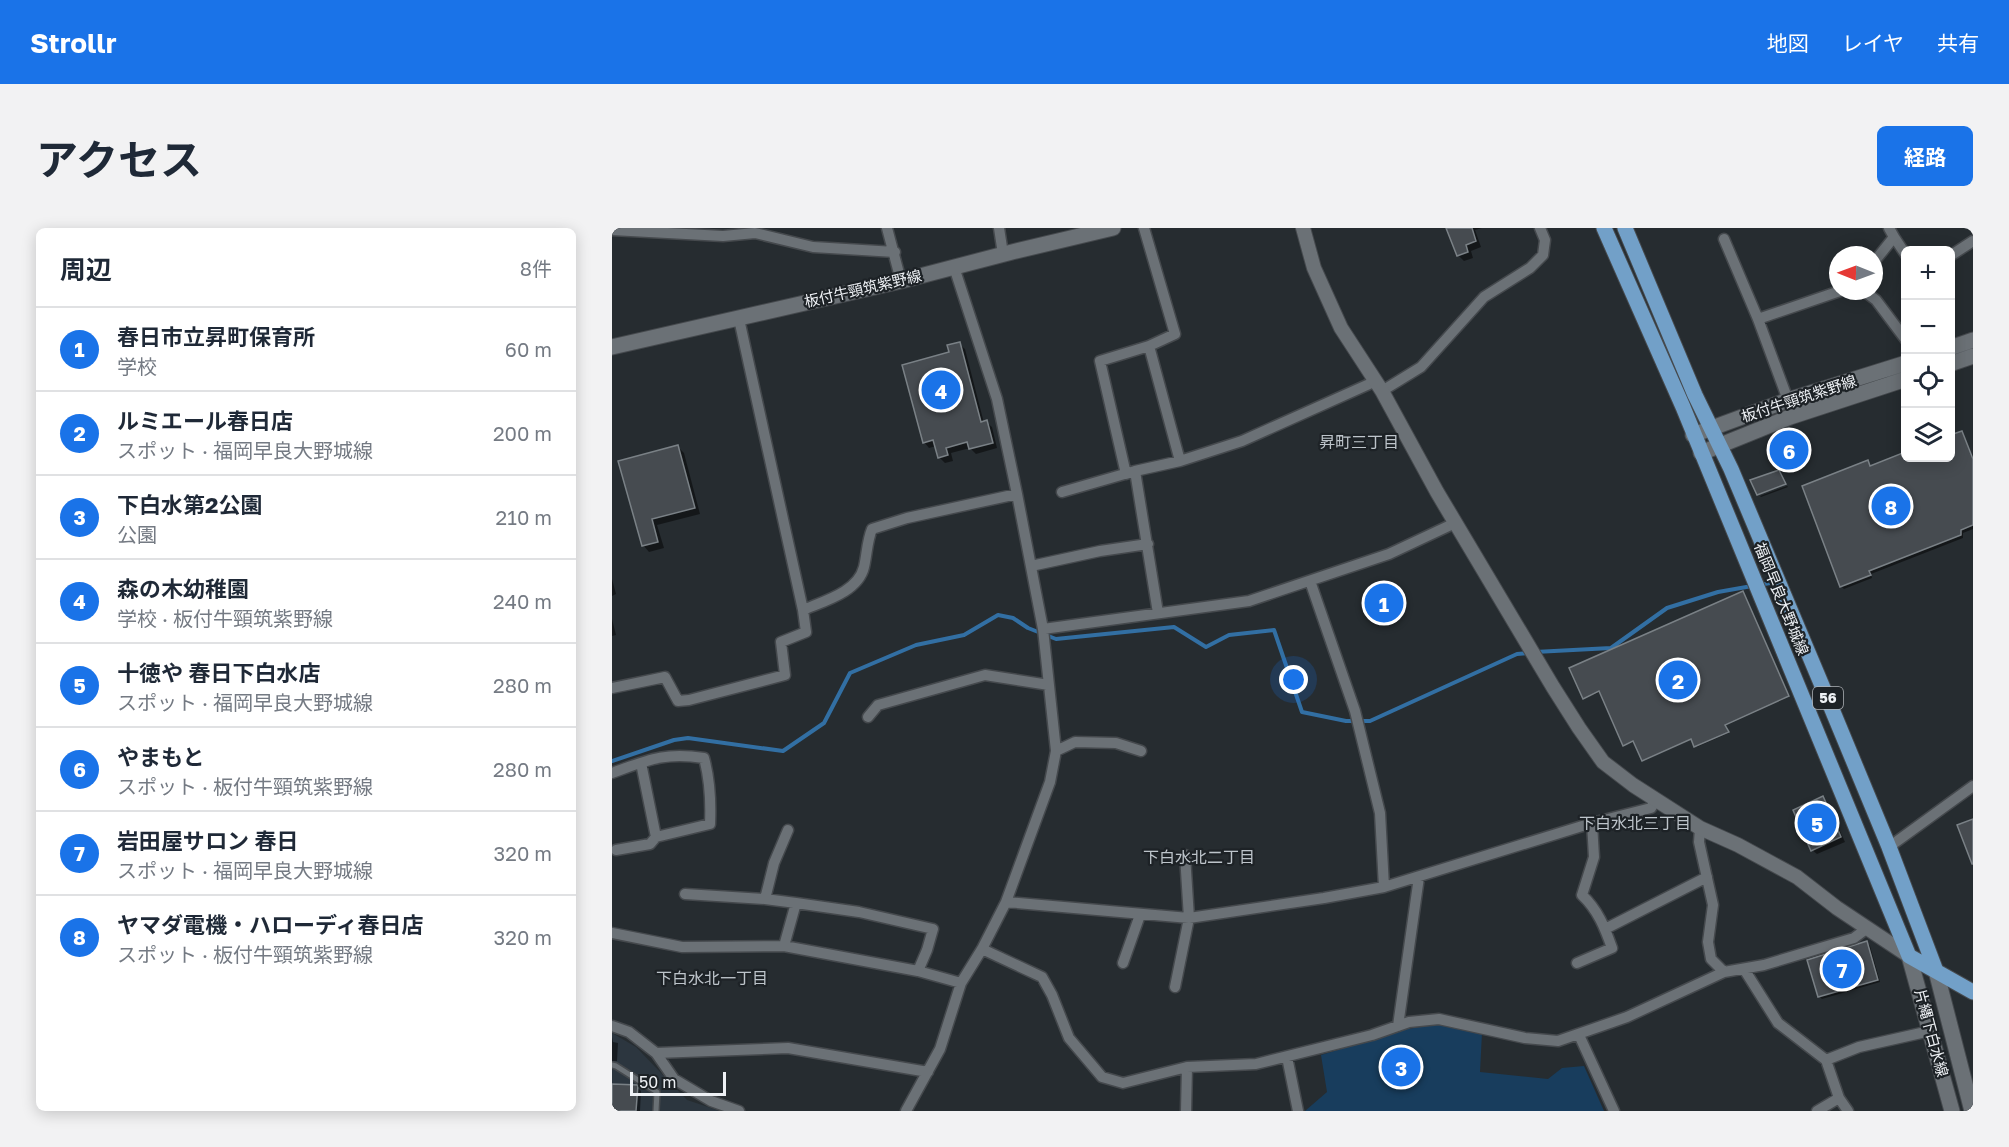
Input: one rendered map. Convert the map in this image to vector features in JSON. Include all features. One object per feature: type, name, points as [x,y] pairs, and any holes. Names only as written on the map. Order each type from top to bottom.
[{"type":"main road","name":"板付牛頸筑紫野線","points":[[612,346],[901,281],[1113,228]]},
{"type":"main road","name":"福岡早良大野城線","points":[[1604,228],[1683,407],[1909,956]]},
{"type":"main road","name":"福岡早良大野城線","points":[[1625,228],[1711,429],[1720,444],[1889,847],[1936,971]]},
{"type":"main road","points":[[1955,346],[1973,340]]},
{"type":"main road","points":[[1955,362],[1973,357]]},
{"type":"main road","name":"板付牛頸筑紫野線","points":[[1693,435],[1788,400],[1901,364]]},
{"type":"main road","name":"板付牛頸筑紫野線","points":[[1701,453],[1790,417],[1901,380]]},
{"type":"main road","points":[[1909,956],[1973,992]]},
{"type":"main road","name":"片縄下白水線","points":[[1909,956],[1952,1111]]},
{"type":"main road","name":"片縄下白水線","points":[[1936,971],[1972,1111]]},
{"type":"street","points":[[887,228],[901,281]]},
{"type":"street","points":[[999,228],[1003,254]]},
{"type":"street","points":[[1144,228],[1175,334],[1149,346],[1100,361],[1148,544],[1158,613]]},
{"type":"street","points":[[1303,228],[1314,268],[1341,328],[1379,386],[1455,523],[1579,728],[1603,762],[1700,828],[1738,845],[1797,877],[1866,929],[1909,956]]},
{"type":"street","points":[[1062,492],[1180,461],[1242,441],[1421,367],[1485,297],[1530,268],[1543,255],[1545,240],[1540,228]]},
{"type":"street","points":[[612,230],[723,236],[754,233],[813,247],[895,252]]},
{"type":"street","points":[[1883,247],[1891,233],[1901,249]]},
{"type":"street","points":[[1724,238],[1788,400]]},
{"type":"street","points":[[1955,253],[1973,241]]},
{"type":"street","points":[[906,1111],[940,1049],[961,983],[982,949],[1006,902],[1050,782],[1056,751],[1043,629],[997,399],[954,267]]},
{"type":"street","points":[[1758,320],[1829,295]]},
{"type":"street","points":[[1876,300],[1901,334]]},
{"type":"street","points":[[612,688],[665,677],[678,701],[785,675],[781,642],[806,632],[739,319]]},
{"type":"street","points":[[1149,346],[1180,461]]},
{"type":"street","points":[[803,610],[842,593],[854,584],[863,569],[867,540],[872,529],[907,518],[1017,494]]},
{"type":"street","points":[[1043,629],[1249,601],[1389,554],[1455,523]]},
{"type":"street","points":[[1031,566],[1100,550],[1148,544]]},
{"type":"street","points":[[1310,581],[1355,711],[1380,813],[1384,887]]},
{"type":"street","points":[[868,717],[878,705],[985,675],[1048,685]]},
{"type":"street","points":[[1056,751],[1075,742],[1116,743],[1141,752]]},
{"type":"street","points":[[612,773],[658,756],[687,756],[704,758],[709,774],[710,824],[656,837],[650,844],[616,850]]},
{"type":"street","points":[[641,763],[656,837]]},
{"type":"street","points":[[1889,847],[1973,786]]},
{"type":"street","points":[[1006,902],[1189,918],[1324,898],[1384,887],[1592,823],[1651,808],[1656,799]]},
{"type":"street","points":[[1577,963],[1612,948],[1593,906],[1582,895],[1594,857],[1592,823]]},
{"type":"street","points":[[1700,828],[1699,842],[1713,904],[1708,942],[1711,958],[1724,972]]},
{"type":"street","points":[[765,899],[774,863],[788,830]]},
{"type":"street","points":[[1175,987],[1189,918],[1185,855]]},
{"type":"street","points":[[1398,1026],[1419,877]]},
{"type":"street","points":[[1605,929],[1707,878]]},
{"type":"street","points":[[685,894],[796,903],[859,912],[933,929],[918,971]]},
{"type":"street","points":[[784,946],[796,903]]},
{"type":"street","points":[[1123,963],[1140,915]]},
{"type":"street","points":[[982,949],[1042,976],[1069,1038],[1102,1077],[1123,1083],[1187,1067],[1256,1064],[1372,1035],[1408,1023],[1439,1019],[1525,1038],[1558,1041],[1627,1017],[1724,972],[1764,965],[1854,938],[1866,929]]},
{"type":"street","points":[[612,933],[682,946],[784,946],[918,971],[961,983]]},
{"type":"street","points":[[1744,969],[1778,1023],[1826,1060],[1839,1098],[1848,1111]]},
{"type":"street","points":[[612,1026],[629,1032],[656,1053],[674,1079],[711,1101],[739,1111]]},
{"type":"street","points":[[1826,1060],[1859,1047],[1930,1031]]},
{"type":"street","points":[[1579,1035],[1614,1111]]},
{"type":"street","points":[[656,1053],[788,1048],[928,1072]]},
{"type":"street","points":[[1287,1057],[1298,1111]]},
{"type":"street","points":[[1186,1111],[1187,1067]]},
{"type":"street","points":[[1817,1111],[1839,1098]]},
{"type":"lane","points":[[612,1065],[657,1092],[656,1111]]},
{"type":"shaded area","points":[[1438,1024],[1482,1033],[1480,1072],[1548,1079],[1562,1068],[1584,1066],[1604,1111],[1305,1111],[1327,1092],[1321,1055],[1408,1029]]},
{"type":"shaded area","points":[[612,1033],[636,1047],[687,1100],[720,1111],[612,1111]]},
{"type":"building","points":[[1446,228],[1472,228],[1476,241],[1466,245],[1468,252],[1457,256]]},
{"type":"building","points":[[960,342],[981,422],[987,420],[993,443],[969,449],[967,442],[946,448],[948,455],[938,458],[933,440],[923,443],[902,365],[949,352],[947,345]]},
{"type":"building","points":[[1962,431],[1973,459],[1973,525],[1961,530],[1961,535],[1869,571],[1871,575],[1840,587],[1802,486],[1868,460],[1870,466],[1901,454],[1901,462],[1955,462],[1955,433]]},
{"type":"building","points":[[1797,441],[1801,450],[1779,459],[1776,449]]},
{"type":"building","points":[[678,445],[695,508],[652,519],[658,542],[642,546],[618,461]]},
{"type":"building","points":[[1779,470],[1786,484],[1757,495],[1750,480]]},
{"type":"building","points":[[1743,591],[1789,696],[1725,725],[1729,732],[1694,747],[1691,739],[1642,761],[1633,741],[1623,746],[1599,691],[1583,699],[1569,668]]},
{"type":"building","points":[[1823,796],[1841,837],[1811,851],[1793,810]]},
{"type":"building","points":[[1973,819],[1973,864],[1972,864],[1957,825]]},
{"type":"building","points":[[1867,941],[1878,980],[1818,997],[1807,960]]},
{"type":"building","points":[[612,1084],[638,1085],[636,1111],[612,1111]]},
{"type":"waterway","points":[[1759,585],[1770,583]]},
{"type":"waterway","points":[[1535,652],[1611,648],[1667,608],[1718,592],[1752,586]]},
{"type":"waterway","points":[[612,761],[674,740],[688,738],[783,751],[824,723],[850,673],[916,645],[964,635],[998,615],[1013,618],[1028,628],[1056,639],[1174,627],[1206,647],[1229,635],[1274,630],[1302,712],[1346,721],[1370,721],[1517,654],[1528,653]]},
{"type":"place","name":"森の木幼稚園","points":[[941,390]]},
{"type":"place","name":"やまもと","points":[[1789,450]]},
{"type":"place","name":"ヤマダ電機・ハローディ春日店","points":[[1891,506]]},
{"type":"place","name":"春日市立昇町保育所","points":[[1384,603]]},
{"type":"place","name":"ルミエール春日店","points":[[1678,680]]},
{"type":"place","name":"十徳や 春日下白水店","points":[[1817,823]]},
{"type":"place","name":"岩田屋サロン 春日","points":[[1842,969]]},
{"type":"place","name":"下白水第2公園","points":[[1401,1067]]},
{"type":"district","name":"昇町三丁目","points":[[1359,442]]},
{"type":"district","name":"下白水北三丁目","points":[[1635,823]]},
{"type":"district","name":"下白水北二丁目","points":[[1199,857]]},
{"type":"district","name":"下白水北一丁目","points":[[712,978]]}]
